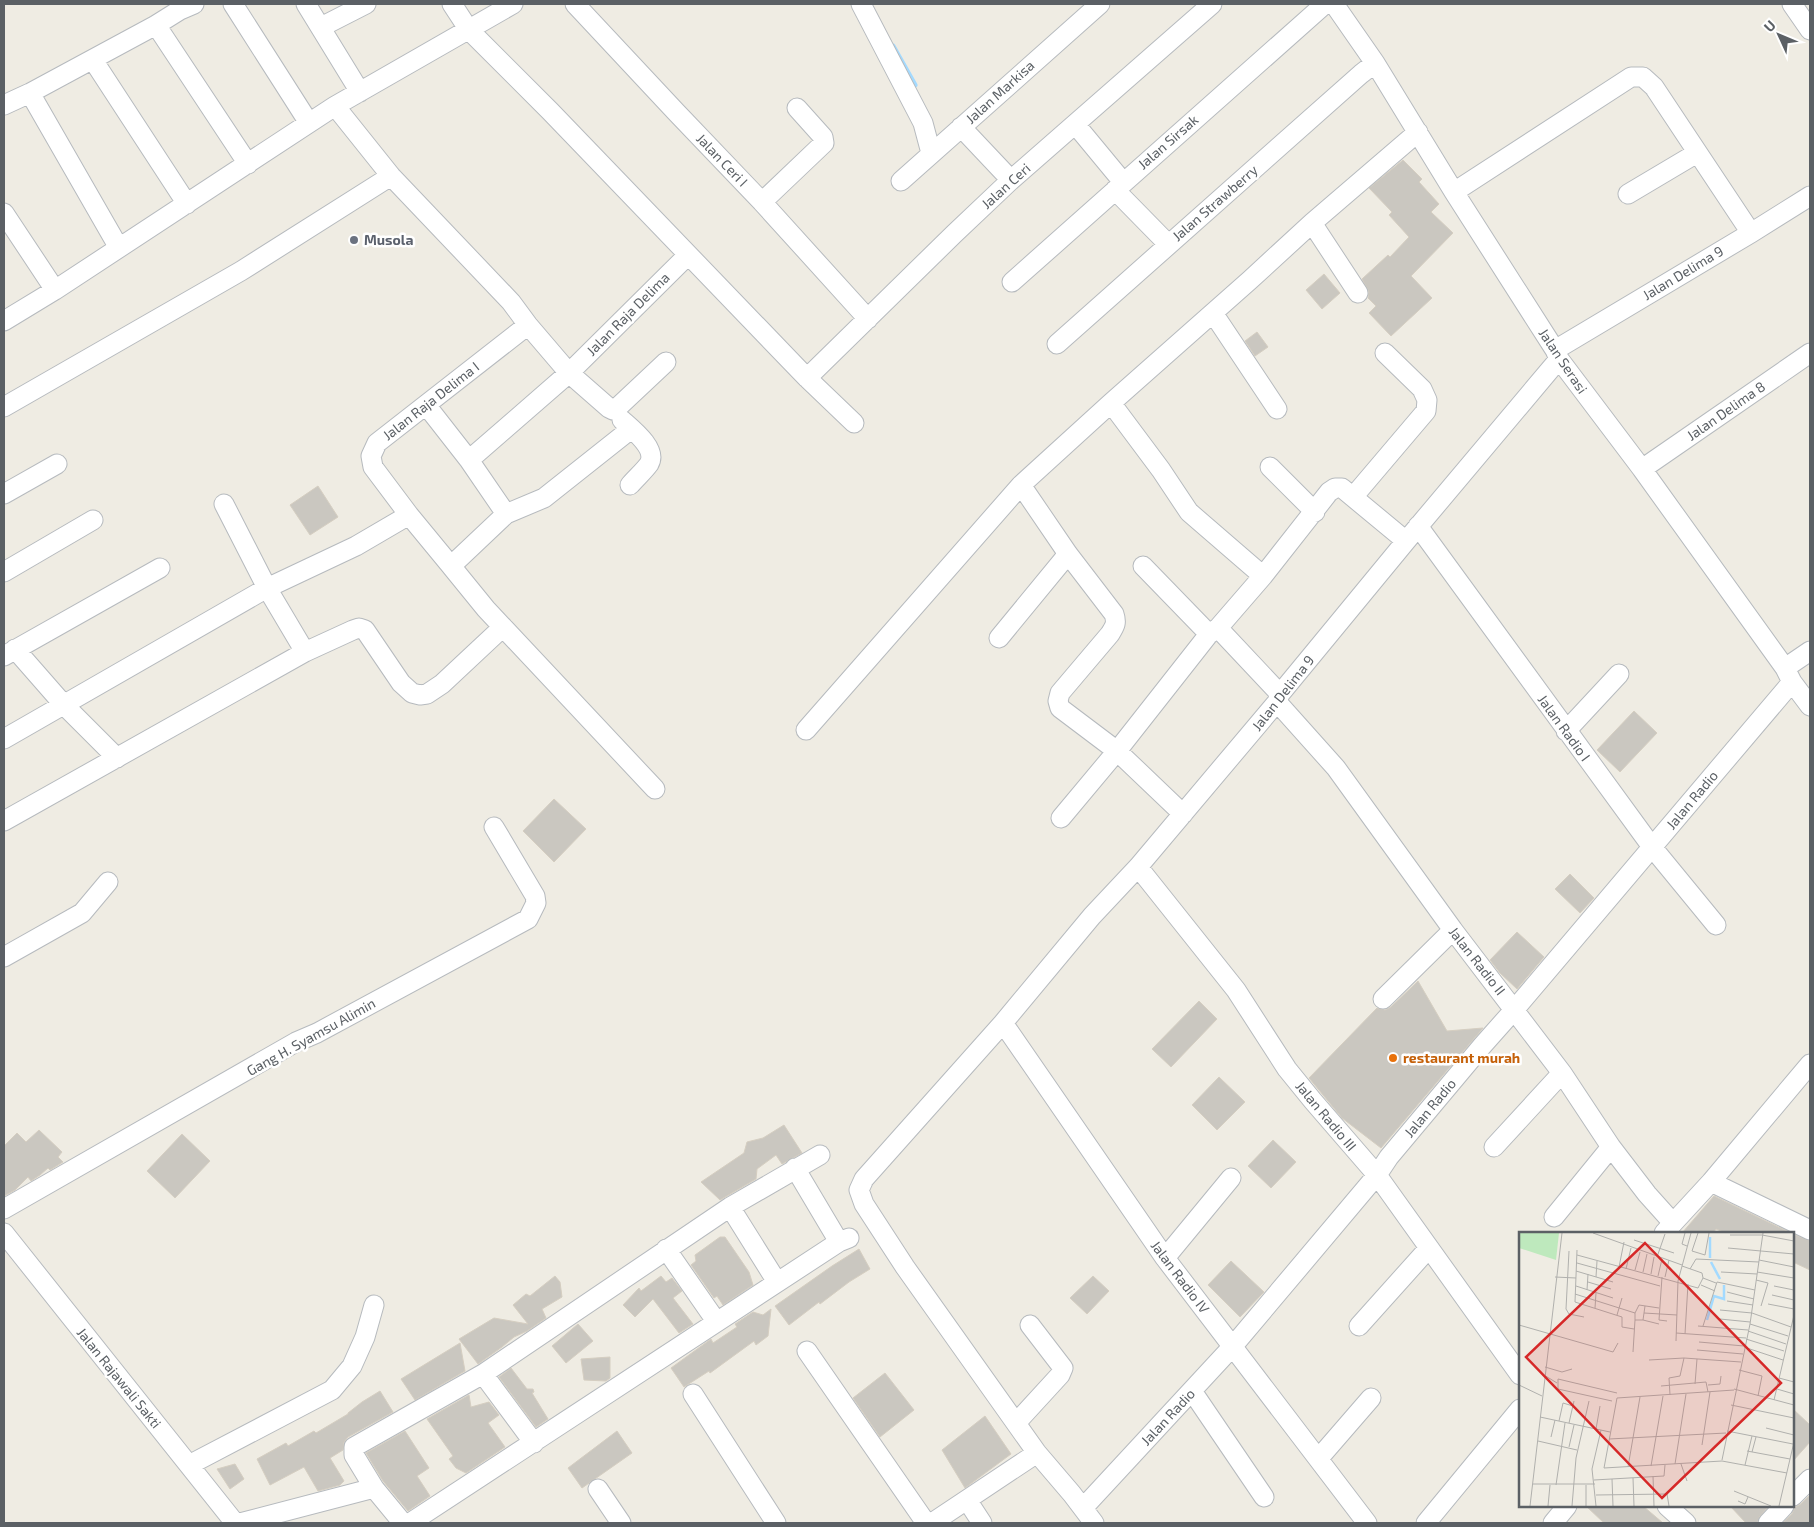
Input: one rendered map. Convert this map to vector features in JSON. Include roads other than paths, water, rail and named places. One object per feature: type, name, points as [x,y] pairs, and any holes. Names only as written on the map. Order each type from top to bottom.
[{"type":"street","points":[[233,4],[309,123]]},
{"type":"street","points":[[306,4],[322,27],[360,92]]},
{"type":"street","points":[[322,27],[366,4]]},
{"type":"street","points":[[452,4],[469,30],[557,118],[807,378],[854,423]]},
{"type":"street","points":[[4,320],[55,290],[335,106],[513,4]]},
{"type":"street","name":"Jalan Ceri I","points":[[575,4],[762,202],[868,319]]},
{"type":"street","points":[[861,4],[923,123],[931,153]]},
{"type":"street","name":"Jalan Markisa","points":[[901,181],[1100,4]]},
{"type":"street","name":"Jalan Ceri","points":[[807,378],[1011,180],[1212,4]]},
{"type":"street","points":[[1792,4],[1810,30]]},
{"type":"street","name":"Jalan Serasi","points":[[1336,5],[1375,63],[1557,355],[1642,469],[1810,706]]},
{"type":"street","name":"Jalan Sirsak","points":[[1012,282],[1119,186],[1336,5]]},
{"type":"street","points":[[4,105],[93,60],[156,25],[184,6]]},
{"type":"street","points":[[156,25],[248,164]]},
{"type":"street","points":[[93,60],[187,204]]},
{"type":"street","name":"Jalan Strawberry","points":[[1057,344],[1375,63]]},
{"type":"street","points":[[1454,192],[1631,77],[1643,77],[1654,87],[1751,233]]},
{"type":"street","points":[[30,93],[119,248]]},
{"type":"street","points":[[335,106],[391,176],[511,302],[569,373],[613,410],[648,446],[651,458],[649,463],[630,485]]},
{"type":"street","points":[[762,202],[824,142],[823,137],[797,108]]},
{"type":"street","points":[[1075,124],[1119,186],[1168,244]]},
{"type":"street","points":[[961,127],[1011,180]]},
{"type":"street","points":[[806,730],[1021,485],[1312,223],[1418,132]]},
{"type":"street","points":[[1628,194],[1697,153]]},
{"type":"street","points":[[4,407],[241,271],[391,176]]},
{"type":"street","name":"Jalan Delima 9","points":[[1016,1423],[905,1267],[864,1204],[859,1190],[864,1179],[1003,1024],[1092,916],[1184,814],[1557,355],[1810,196]]},
{"type":"street","points":[[4,213],[55,290]]},
{"type":"street","points":[[1312,223],[1358,292]]},
{"type":"street","name":"Jalan Raja Delima","points":[[469,460],[569,373],[688,256]]},
{"type":"street","points":[[1213,313],[1277,408]]},
{"type":"street","name":"Jalan Raja Delima I","points":[[528,325],[377,443],[371,456],[373,467],[409,515],[486,609],[655,789]]},
{"type":"street","points":[[1061,818],[1117,752],[1213,631],[1263,576],[1329,492],[1335,488],[1342,488],[1353,497],[1426,411],[1427,400],[1422,389],[1385,353]]},
{"type":"street","name":"Jalan Delima 8","points":[[1642,469],[1810,353]]},
{"type":"street","points":[[613,410],[666,362]]},
{"type":"street","points":[[1111,402],[1189,512],[1263,576]]},
{"type":"street","points":[[426,405],[469,460],[506,514]]},
{"type":"street","points":[[451,566],[506,514],[544,498],[631,429]]},
{"type":"street","points":[[4,494],[57,464]]},
{"type":"street","points":[[1270,467],[1315,512]]},
{"type":"street","points":[[1021,485],[1068,554],[1114,614],[1116,625],[1060,693],[1058,701],[1060,708],[1117,752],[1184,814]]},
{"type":"street","name":"Jalan Radio I","points":[[1353,497],[1412,534],[1566,731],[1652,847],[1716,925]]},
{"type":"street","points":[[224,504],[267,588],[305,652]]},
{"type":"street","points":[[4,739],[267,588],[356,546],[409,515]]},
{"type":"street","points":[[4,572],[93,520]]},
{"type":"street","points":[[1000,638],[1068,554]]},
{"type":"street","name":"Jalan Radio II","points":[[1143,566],[1213,631],[1279,698],[1336,768],[1453,930],[1562,1073],[1611,1147],[1647,1194],[1668,1228]]},
{"type":"street","points":[[118,758],[10,652],[160,568]]},
{"type":"street","points":[[4,821],[305,652],[353,630],[365,630],[401,682],[412,693],[420,695],[427,694],[442,684],[503,627]]},
{"type":"street","name":"Jalan Radio","points":[[1083,1508],[1233,1346],[1377,1175],[1395,1149],[1652,847],[1810,651]]},
{"type":"street","points":[[1566,731],[1618,674]]},
{"type":"street","name":"Gang H. Syamsu Alimin","points":[[4,1209],[296,1042],[317,1033],[528,919],[536,903],[535,896],[494,827]]},
{"type":"street","name":"Jalan Radio III","points":[[1138,867],[1236,990],[1287,1069],[1377,1175],[1428,1249],[1517,1370]]},
{"type":"street","points":[[4,957],[82,913],[108,882]]},
{"type":"street","points":[[1383,999],[1453,930]]},
{"type":"street","name":"Jalan Radio IV","points":[[1003,1024],[1165,1258],[1367,1523]]},
{"type":"street","points":[[1668,1228],[1711,1182],[1810,1064]]},
{"type":"street","points":[[1494,1147],[1562,1073]]},
{"type":"street","points":[[1554,1217],[1611,1147]]},
{"type":"street","points":[[795,1168],[844,1240],[716,1321],[534,1444],[409,1523],[402,1522],[374,1488],[354,1455],[354,1447],[483,1374],[730,1207],[795,1168],[820,1155]]},
{"type":"street","points":[[1165,1258],[1231,1178]]},
{"type":"street","points":[[1711,1182],[1810,1230]]},
{"type":"street","points":[[730,1207],[777,1282]]},
{"type":"street","name":"Jalan Rajawali Sakti","points":[[4,1233],[235,1523]]},
{"type":"street","points":[[666,1249],[716,1321]]},
{"type":"street","points":[[1359,1326],[1428,1249]]},
{"type":"street","points":[[189,1466],[332,1390],[352,1366],[365,1337],[374,1304]]},
{"type":"street","points":[[1030,1325],[1063,1368],[1060,1375],[1016,1423],[1037,1453],[1094,1523]]},
{"type":"street","points":[[807,1351],[926,1523]]},
{"type":"street","points":[[483,1374],[534,1444]]},
{"type":"street","points":[[1192,1391],[1264,1497]]},
{"type":"street","points":[[693,1394],[776,1523]]},
{"type":"street","points":[[1319,1458],[1371,1398]]},
{"type":"street","points":[[1426,1523],[1519,1410]]},
{"type":"street","points":[[932,1523],[1037,1453]]},
{"type":"street","points":[[1794,1495],[1810,1479]]},
{"type":"street","points":[[240,1523],[374,1488]]},
{"type":"street","points":[[598,1489],[621,1523]]},
{"type":"street","points":[[967,1500],[982,1523]]},
{"type":"street","points":[[1553,1523],[1566,1507]]},
{"type":"street","points":[[1668,1507],[1686,1523]]},
{"type":"street","points":[[1768,1523],[1783,1507]]},
{"type":"waterway","points":[[893,46],[915,85]]},
{"type":"place","name":"Musola","points":[[354,240]]},
{"type":"place","name":"restaurant murah","points":[[1393,1058]]}]
